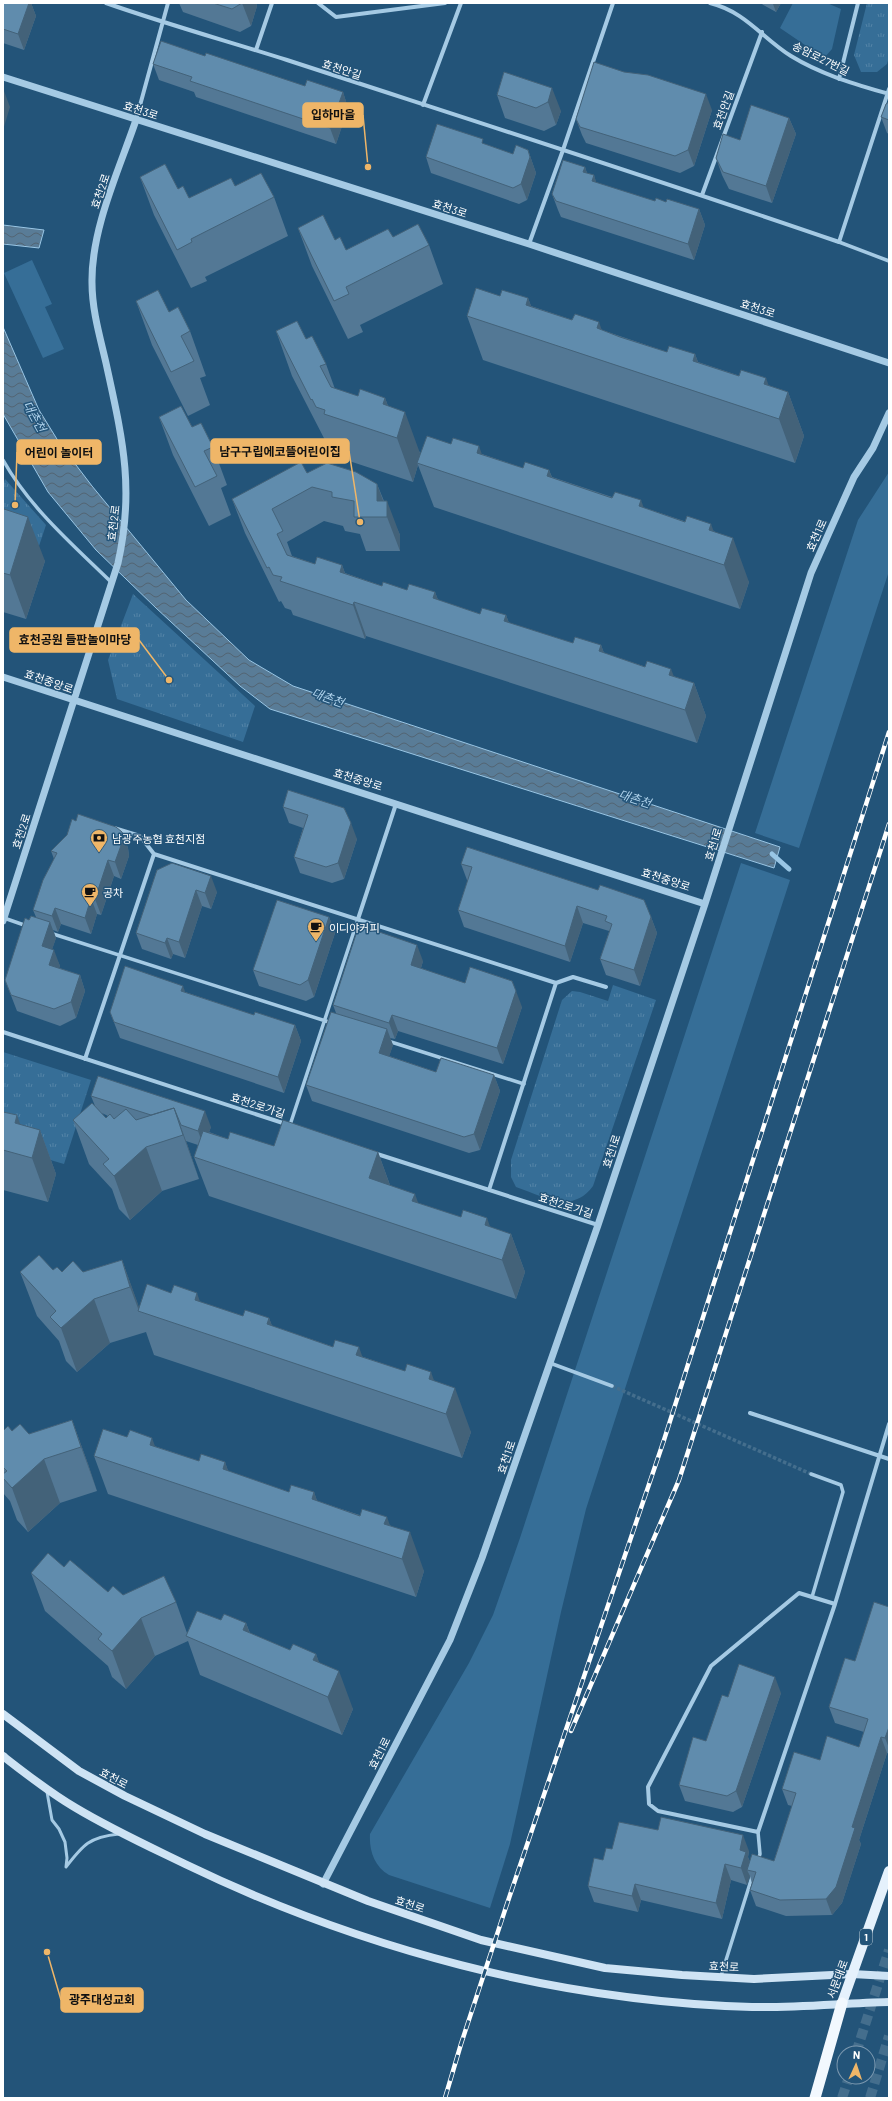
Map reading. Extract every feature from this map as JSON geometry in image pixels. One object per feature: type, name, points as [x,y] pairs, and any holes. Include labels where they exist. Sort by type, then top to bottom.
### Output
[{"type":"highway","name":"서문대로","points":[[815,2098],[842,2003]]},
{"type":"main road","name":"효천로","points":[[3,1714],[79,1771],[125,1796],[205,1834],[368,1902],[482,1940],[537,1954],[605,1968],[720,1978],[788,1978],[852,1974],[889,1976]]},
{"type":"main road","points":[[3,1756],[74,1806],[123,1834],[243,1891],[305,1916],[431,1958],[538,1984],[657,2000],[752,2007],[889,2002]]},
{"type":"main road","name":"서문대로","points":[[842,2003],[889,1870]]},
{"type":"street","name":"효천안길","points":[[106,3],[164,23],[256,50],[702,195],[889,260]]},
{"type":"street","points":[[136,120],[164,23],[168,3]]},
{"type":"street","points":[[256,50],[272,3]]},
{"type":"street","points":[[318,3],[336,17],[418,5],[444,3]]},
{"type":"street","points":[[423,105],[461,3]]},
{"type":"street","points":[[529,244],[613,3]]},
{"type":"street","name":"송암로27번길","points":[[710,3],[735,12],[762,32],[790,56],[839,79],[888,93]]},
{"type":"street","points":[[839,79],[858,3]]},
{"type":"street","name":"효천안길","points":[[702,195],[762,32]]},
{"type":"street","name":"효천3로","points":[[3,77],[529,244],[889,363]]},
{"type":"street","points":[[840,242],[888,93]]},
{"type":"street","name":"효천2로","points":[[3,920],[74,702],[123,540],[127,486],[122,435],[95,314],[92,284],[93,260],[102,220],[136,120]]},
{"type":"street","name":"효천1로","points":[[323,1884],[450,1640],[482,1558],[598,1225],[717,868],[811,573],[854,477],[873,448],[889,413]]},
{"type":"street","points":[[3,460],[14,479],[52,525],[111,582]]},
{"type":"street","name":"효천중앙로","points":[[3,677],[74,702],[396,803],[705,904]]},
{"type":"street","points":[[290,1125],[323,1020],[396,803]]},
{"type":"street","points":[[105,825],[140,836],[154,854],[556,983],[573,977],[606,987]]},
{"type":"street","points":[[85,1059],[154,854]]},
{"type":"street","points":[[3,920],[33,927]]},
{"type":"street","points":[[47,932],[338,1025]]},
{"type":"street","points":[[489,1190],[556,983]]},
{"type":"street","name":"효천2로가길","points":[[3,1032],[297,1128]]},
{"type":"street","points":[[383,1039],[524,1084]]},
{"type":"street","name":"효천2로가길","points":[[371,1151],[598,1225]]},
{"type":"street","points":[[550,1363],[612,1386]]},
{"type":"street","points":[[750,1413],[889,1459]]},
{"type":"street","points":[[720,1978],[760,1854],[758,1832],[835,1604],[889,1424]]},
{"type":"street","points":[[811,1474],[841,1485],[844,1492],[812,1597]]},
{"type":"street","points":[[758,1832],[658,1811],[649,1804],[648,1787],[711,1666],[799,1593],[835,1604]]},
{"type":"lane","points":[[47,1788],[50,1814],[66,1842],[66,1867],[88,1842],[105,1835],[123,1834]]},
{"type":"green space","points":[[793,3],[827,3],[841,9],[832,49],[824,58],[780,28]]},
{"type":"green space","points":[[867,3],[889,3],[889,57],[887,64],[877,72],[861,72],[854,55]]},
{"type":"green space","points":[[32,260],[52,304],[45,307],[64,349],[43,358],[4,273]]},
{"type":"green space","points":[[889,472],[889,571],[799,848],[755,833],[858,520]]},
{"type":"green space","points":[[5,479],[46,525],[38,549],[3,539],[3,485]]},
{"type":"green space","points":[[133,594],[255,706],[243,742],[117,699],[108,660]]},
{"type":"green space","points":[[741,863],[790,880],[586,1509],[561,1612],[510,1844],[490,1908],[389,1875],[376,1862],[370,1846],[370,1834],[469,1663],[493,1615],[520,1538]]},
{"type":"green space","points":[[613,985],[656,1000],[593,1186],[585,1195],[576,1200],[567,1201],[557,1201],[516,1187],[511,1177],[511,1160],[562,1000],[572,991],[608,1001]]},
{"type":"green space","points":[[3,1052],[91,1080],[64,1164],[3,1146]]},
{"type":"water","points":[[3,225],[44,230],[39,248],[3,244]]},
{"type":"water","name":"대촌천","points":[[3,327],[39,410],[60,444],[92,486],[186,600],[249,660],[293,686],[780,847],[774,868],[270,709],[240,686],[96,550],[48,492],[3,414]]},
{"type":"building","points":[[3,3],[29,3],[18,34],[3,29]]},
{"type":"building","points":[[213,3],[242,3],[232,9]]},
{"type":"building","points":[[161,41],[205,56],[206,53],[305,86],[307,80],[343,92],[330,128],[190,81],[192,77],[153,64]]},
{"type":"building","points":[[594,62],[624,72],[648,75],[706,94],[688,150],[675,156],[580,127],[576,119]]},
{"type":"building","points":[[504,72],[552,88],[548,102],[536,108],[497,95]]},
{"type":"building","points":[[889,102],[889,120],[881,117],[886,104]]},
{"type":"building","points":[[751,105],[789,118],[766,186],[723,172],[716,158],[723,134],[740,140]]},
{"type":"building","points":[[437,124],[483,139],[482,143],[513,154],[516,145],[528,150],[530,157],[521,184],[513,188],[426,157]]},
{"type":"building","points":[[563,160],[585,167],[583,172],[594,175],[592,181],[655,201],[656,198],[666,202],[667,199],[699,209],[688,244],[556,201],[552,194]]},
{"type":"building","points":[[165,164],[178,189],[183,186],[189,198],[231,178],[235,186],[261,173],[274,197],[191,239],[192,242],[177,250],[140,177]]},
{"type":"building","points":[[323,215],[335,240],[340,237],[346,250],[388,229],[393,237],[418,224],[429,245],[346,287],[349,294],[334,301],[298,228]]},
{"type":"building","points":[[476,288],[500,296],[502,290],[528,298],[526,305],[572,320],[575,314],[599,322],[597,328],[667,352],[669,346],[695,354],[693,361],[739,376],[741,370],[766,378],[764,384],[788,392],[779,419],[467,316]]},
{"type":"building","points":[[158,290],[169,312],[178,307],[190,331],[181,336],[194,361],[171,372],[136,301]]},
{"type":"building","points":[[297,321],[306,339],[312,336],[326,364],[320,366],[331,387],[358,396],[360,389],[385,398],[383,404],[405,412],[397,438],[324,414],[325,410],[316,407],[276,331]]},
{"type":"building","points":[[181,406],[192,427],[201,423],[213,447],[204,451],[217,476],[195,487],[159,417]]},
{"type":"building","points":[[427,436],[451,444],[453,438],[479,446],[477,453],[523,468],[525,462],[549,470],[547,476],[612,498],[615,492],[641,500],[639,506],[685,522],[687,516],[711,524],[709,530],[733,538],[724,565],[417,463]]},
{"type":"building","points":[[301,462],[307,473],[327,463],[356,472],[377,484],[377,501],[387,501],[387,517],[354,517],[354,501],[332,497],[332,492],[312,487],[272,509],[283,531],[277,534],[287,555],[315,564],[317,557],[342,565],[340,572],[382,586],[383,582],[407,590],[409,584],[435,592],[433,598],[480,614],[482,608],[506,615],[504,621],[573,643],[575,637],[601,645],[599,651],[645,667],[647,661],[671,669],[669,675],[694,683],[685,710],[354,602],[353,605],[280,581],[282,577],[273,575],[269,567],[267,568],[232,499]]},
{"type":"building","points":[[4,509],[28,517],[10,575],[3,573]]},
{"type":"building","points":[[288,790],[344,808],[351,823],[338,863],[326,867],[294,857],[308,815],[283,807]]},
{"type":"building","points":[[78,814],[116,827],[122,832],[123,840],[115,862],[108,860],[95,899],[91,898],[85,918],[55,908],[52,916],[33,910],[43,880],[57,853],[51,851],[67,835],[72,819],[76,821]]},
{"type":"building","points":[[467,847],[598,890],[600,885],[644,900],[651,917],[634,970],[600,959],[612,924],[605,921],[607,916],[577,906],[565,946],[458,910],[472,867],[461,864]]},
{"type":"building","points":[[172,863],[211,876],[205,893],[196,890],[179,942],[167,938],[165,943],[136,933],[157,870]]},
{"type":"building","points":[[277,900],[329,917],[308,980],[300,985],[253,970]]},
{"type":"building","points":[[31,916],[50,922],[42,946],[54,950],[49,965],[80,975],[71,1002],[54,1009],[11,995],[5,980],[25,918],[29,920]]},
{"type":"building","points":[[359,925],[417,945],[411,965],[465,983],[470,967],[512,981],[516,991],[497,1048],[392,1015],[389,1023],[333,1005]]},
{"type":"building","points":[[125,966],[183,986],[181,991],[254,1015],[255,1012],[295,1025],[278,1077],[114,1022],[110,1012]]},
{"type":"building","points":[[331,1012],[387,1029],[379,1053],[436,1072],[441,1058],[494,1075],[474,1134],[464,1137],[306,1085]]},
{"type":"building","points":[[98,1076],[205,1111],[198,1131],[181,1125],[174,1108],[151,1115],[91,1096]]},
{"type":"building","points":[[92,1103],[106,1118],[110,1114],[114,1119],[126,1109],[136,1120],[174,1108],[183,1135],[146,1147],[114,1176],[103,1164],[109,1159],[73,1120]]},
{"type":"building","points":[[3,1112],[17,1115],[15,1123],[40,1130],[32,1158],[3,1150]]},
{"type":"building","points":[[283,1120],[378,1152],[369,1178],[415,1194],[412,1201],[461,1217],[463,1210],[487,1218],[485,1225],[511,1234],[502,1260],[194,1157],[203,1131],[228,1139],[230,1132],[274,1146]]},
{"type":"building","points":[[39,1255],[53,1270],[57,1267],[62,1272],[73,1261],[83,1272],[122,1260],[130,1287],[94,1299],[61,1328],[50,1317],[56,1311],[20,1272]]},
{"type":"building","points":[[147,1284],[171,1293],[174,1285],[197,1293],[195,1300],[243,1316],[245,1310],[269,1318],[267,1324],[333,1347],[335,1340],[359,1347],[356,1355],[405,1371],[407,1364],[431,1372],[429,1379],[455,1388],[446,1414],[138,1311]]},
{"type":"building","points":[[72,1420],[81,1447],[44,1459],[12,1488],[3,1478],[3,1474],[7,1471],[3,1467],[3,1429],[4,1430],[8,1426],[12,1431],[20,1424],[29,1434]]},
{"type":"building","points":[[103,1429],[127,1437],[130,1430],[152,1438],[150,1445],[199,1461],[201,1454],[225,1462],[223,1469],[289,1492],[291,1485],[314,1492],[312,1499],[360,1516],[362,1509],[387,1517],[384,1524],[410,1532],[402,1559],[94,1456]]},
{"type":"building","points":[[48,1553],[64,1567],[70,1560],[108,1592],[113,1586],[123,1595],[164,1576],[176,1602],[141,1618],[112,1651],[98,1639],[102,1634],[31,1573]]},
{"type":"building","points":[[874,1602],[889,1607],[889,1727],[885,1738],[881,1737],[852,1827],[855,1828],[836,1887],[826,1899],[780,1900],[750,1890],[756,1872],[747,1870],[752,1854],[774,1861],[796,1793],[782,1789],[794,1752],[820,1760],[827,1736],[859,1747],[868,1719],[829,1707],[845,1658],[855,1661]]},
{"type":"building","points":[[197,1611],[221,1620],[224,1614],[246,1623],[243,1630],[290,1650],[293,1644],[316,1654],[313,1660],[339,1671],[328,1697],[186,1636]]},
{"type":"building","points":[[739,1664],[775,1677],[736,1791],[727,1796],[679,1785],[693,1737],[706,1741],[722,1695],[728,1697]]},
{"type":"building","points":[[661,1817],[743,1835],[740,1850],[746,1852],[741,1868],[725,1864],[716,1903],[635,1884],[632,1896],[588,1886],[594,1858],[603,1860],[606,1848],[612,1849],[619,1822],[658,1830]]},
{"type":"waterway","points":[[772,854],[789,869]]},
{"type":"tunnel","points":[[612,1386],[811,1474]]},
{"type":"tunnel","points":[[859,2045],[889,1950]]},
{"type":"tunnel","points":[[870,2098],[889,2036]]},
{"type":"tunnel","points":[[842,2098],[846,2085]]},
{"type":"railway","points":[[445,2098],[461,2044],[508,1901],[664,1440],[889,732]]},
{"type":"railway","points":[[571,1731],[679,1480],[889,824]]},
{"type":"place","name":"입하마을","points":[[368,167]]},
{"type":"place","name":"어린이 놀이터","points":[[15,505]]},
{"type":"place","name":"남구구립에코뜰어린이집","points":[[360,522]]},
{"type":"place","name":"효천공원 들판놀이마당","points":[[169,680]]},
{"type":"place","name":"남광주농협 효천지점","points":[[99,853]]},
{"type":"place","name":"공차","points":[[90,907]]},
{"type":"place","name":"이디야커피","points":[[316,942]]},
{"type":"place","name":"광주대성교회","points":[[47,1952]]}]
